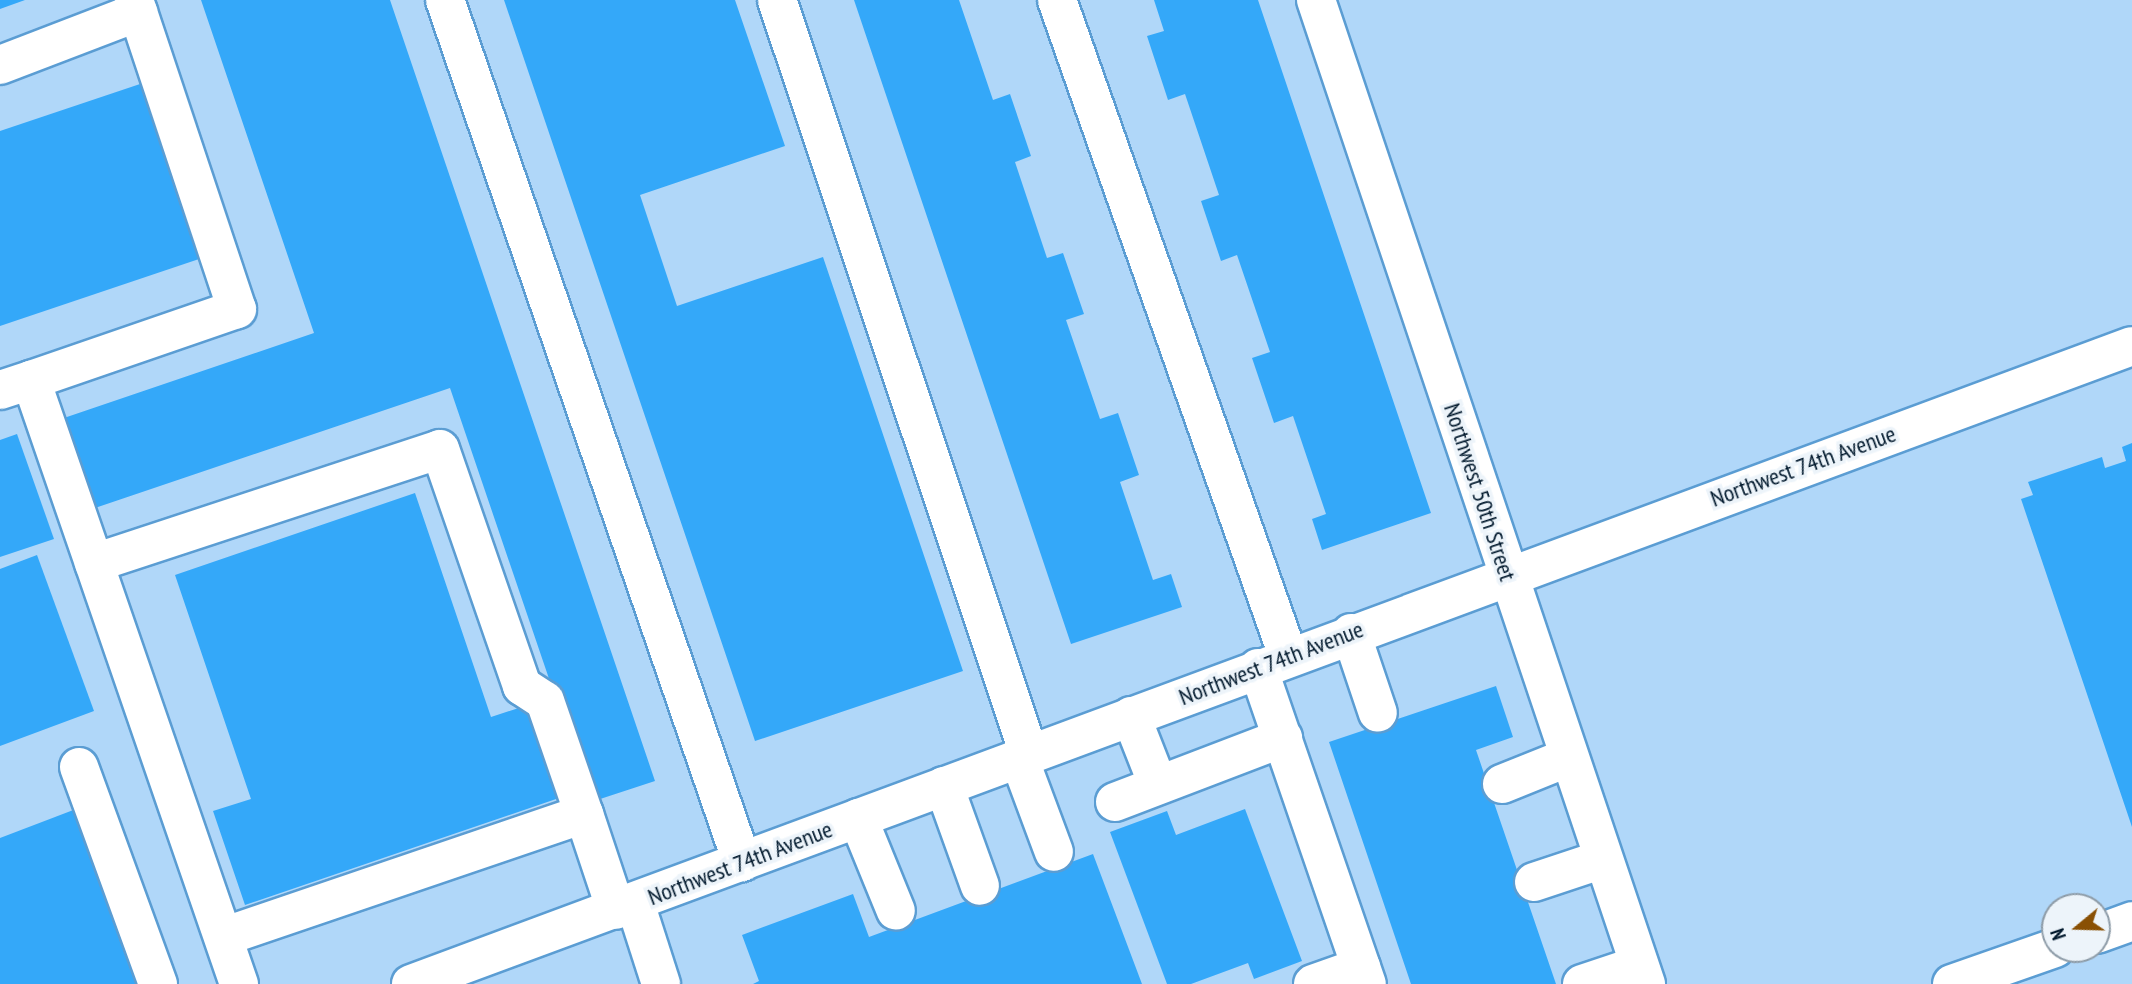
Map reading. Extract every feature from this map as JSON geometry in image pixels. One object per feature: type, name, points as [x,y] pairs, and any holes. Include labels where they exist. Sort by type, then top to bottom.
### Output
[{"type":"street","points":[[445,0],[741,862]]},
{"type":"street","points":[[777,0],[1054,852]]},
{"type":"street","points":[[1057,0],[1273,662],[1283,738],[1364,975],[1313,984]]},
{"type":"street","name":"Northwest 50th Street","points":[[1316,0],[1642,974]]},
{"type":"street","points":[[0,65],[136,6],[237,309],[16,385],[94,563],[239,984]]},
{"type":"street","name":"Northwest 74th Avenue","points":[[411,984],[626,906],[1507,574],[2132,346]]},
{"type":"street","points":[[94,563],[440,449],[522,686],[545,701],[584,814],[661,984]]},
{"type":"street","points":[[1351,633],[1378,713]]},
{"type":"street","points":[[1131,716],[1158,785]]},
{"type":"street","points":[[1115,802],[1283,738]]},
{"type":"street","points":[[1502,784],[1569,757]]},
{"type":"street","points":[[79,767],[158,984]]},
{"type":"street","points":[[944,786],[980,886]]},
{"type":"street","points":[[223,937],[584,814]]},
{"type":"street","points":[[858,818],[896,911]]},
{"type":"street","points":[[1534,882],[1604,859]]},
{"type":"street","points":[[2111,928],[2132,921]]},
{"type":"street","points":[[1952,984],[2041,953]]},
{"type":"street","points":[[1582,984],[1642,974]]},
{"type":"building","points":[[0,0],[25,0],[0,9]]},
{"type":"building","points":[[201,0],[390,0],[655,781],[591,802],[450,388],[92,509],[61,419],[314,333]]},
{"type":"building","points":[[504,0],[735,0],[785,146],[640,195],[677,306],[823,257],[963,671],[755,741]]},
{"type":"building","points":[[854,0],[959,0],[993,100],[1010,94],[1031,156],[1015,162],[1047,258],[1063,253],[1084,314],[1066,320],[1100,419],[1118,413],[1139,475],[1120,482],[1153,580],[1171,574],[1182,607],[1071,644]]},
{"type":"building","points":[[1154,0],[1258,0],[1431,513],[1322,550],[1312,519],[1326,514],[1293,416],[1274,423],[1252,358],[1270,352],[1237,255],[1221,261],[1201,201],[1219,195],[1185,94],[1168,100],[1147,36],[1164,31]]},
{"type":"building","points":[[146,82],[205,257],[0,326],[0,131]]},
{"type":"building","points":[[17,434],[54,539],[0,557],[0,440]]},
{"type":"building","points":[[2132,443],[2132,827],[2021,499],[2033,495],[2028,482],[2102,457],[2105,468],[2126,461],[2122,447]]},
{"type":"building","points":[[415,493],[491,717],[528,705],[559,798],[245,905],[213,811],[251,799],[175,575]]},
{"type":"building","points":[[37,555],[94,711],[0,746],[0,569]]},
{"type":"building","points":[[1496,686],[1513,737],[1476,750],[1556,984],[1411,984],[1329,742]]},
{"type":"building","points":[[76,809],[141,984],[0,984],[0,838]]},
{"type":"building","points":[[1245,809],[1302,961],[1254,979],[1248,963],[1191,984],[1167,984],[1110,832],[1167,811],[1176,835]]},
{"type":"building","points":[[1093,854],[1142,984],[753,984],[759,981],[742,935],[853,894],[869,937]]}]
